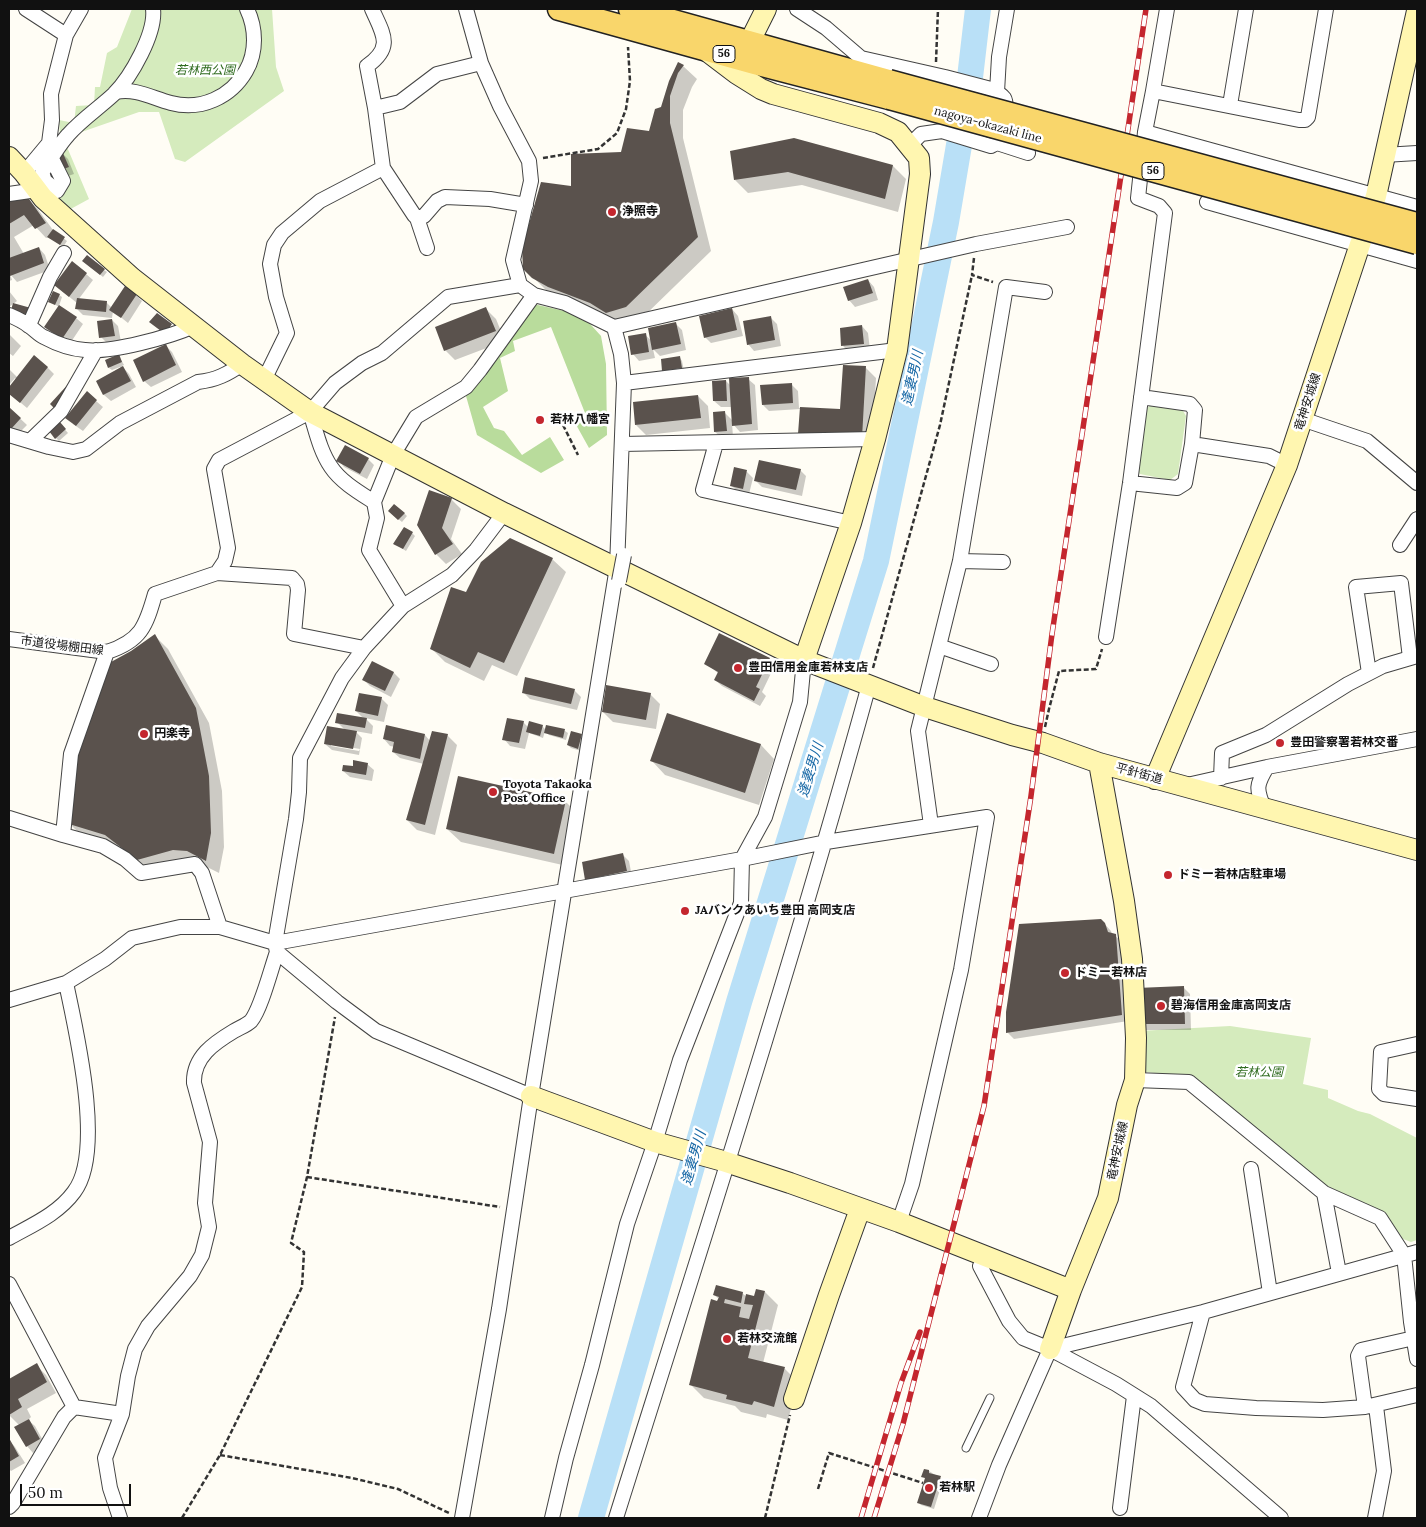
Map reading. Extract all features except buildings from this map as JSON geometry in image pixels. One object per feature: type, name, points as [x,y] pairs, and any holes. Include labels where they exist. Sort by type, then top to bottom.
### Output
[{"type":"main road","name":"nagoya-okazaki line","points":[[559,9],[627,18],[749,43],[889,90],[1417,243]]},
{"type":"main road","name":"nagoya-okazaki line","points":[[627,18],[702,48],[889,90],[1417,224]]},
{"type":"street","points":[[26,9],[66,35]]},
{"type":"street","points":[[34,180],[49,143],[52,120],[51,94],[66,35],[81,9]]},
{"type":"street","points":[[9,194],[34,180],[52,159],[68,135],[116,92],[135,65],[147,43],[154,14],[153,9]]},
{"type":"street","points":[[116,92],[125,90],[137,92],[172,104],[203,105],[217,99],[241,79],[249,67],[253,53],[254,38],[247,9]]},
{"type":"street","points":[[372,9],[384,37],[381,55],[367,66],[383,168],[418,218],[427,248]]},
{"type":"street","points":[[466,9],[481,63],[500,106],[529,161],[531,181],[513,260],[520,285],[534,296],[565,303],[614,326],[976,244],[1067,227]]},
{"type":"street","points":[[749,43],[766,9]]},
{"type":"street","points":[[797,9],[826,28],[861,58],[994,90],[1004,98],[1007,107],[1002,139],[994,144]]},
{"type":"street","points":[[994,90],[1007,9]]},
{"type":"street","points":[[1106,637],[1130,483],[1165,212],[1159,206],[1138,198],[1144,132],[1167,9]]},
{"type":"street","points":[[1230,105],[1246,9]]},
{"type":"street","points":[[1153,91],[1305,120],[1308,116],[1326,9]]},
{"type":"street","name":"竜神安城線","points":[[1155,779],[1287,465],[1376,196],[1417,11]]},
{"type":"street","points":[[552,1518],[627,1224],[658,1143],[680,1060],[741,903],[746,858],[765,817],[800,702],[808,662],[875,440],[897,350],[920,174],[919,158],[898,132],[879,123],[761,89],[702,48]]},
{"type":"street","points":[[375,108],[400,102],[437,74],[481,63]]},
{"type":"street","points":[[910,145],[921,134],[942,131],[1028,153]]},
{"type":"street","points":[[1144,132],[1417,207]]},
{"type":"street","points":[[1384,155],[1417,153]]},
{"type":"street","name":"平針街道","points":[[9,157],[34,180],[43,198],[132,278],[264,380],[310,412],[504,513],[620,568],[808,662],[925,707],[1042,743],[1098,763],[1417,850]]},
{"type":"street","points":[[34,180],[45,181],[57,191],[63,181],[52,159]]},
{"type":"street","points":[[264,380],[287,334],[276,297],[270,264],[274,245],[282,233],[320,201],[383,168]]},
{"type":"street","points":[[418,218],[424,216],[437,201],[445,197],[490,199],[526,206]]},
{"type":"street","points":[[1207,202],[1417,260]]},
{"type":"street","points":[[29,325],[50,277],[64,252]]},
{"type":"street","points":[[364,648],[294,634],[298,590],[297,584],[292,578],[217,574],[228,548],[214,469],[219,460],[310,412],[335,383],[362,363],[382,353],[448,296],[520,285]]},
{"type":"street","points":[[931,825],[918,731],[960,561],[1006,287],[1045,292]]},
{"type":"street","points":[[403,606],[369,550],[377,518],[374,502],[393,455],[416,417],[466,386],[480,370],[534,296]]},
{"type":"street","points":[[9,315],[29,325],[43,337],[66,346],[86,350],[140,344],[181,332],[194,326]]},
{"type":"street","points":[[457,1516],[514,1209],[531,1096],[620,568],[624,384],[621,354],[614,326]]},
{"type":"street","points":[[30,441],[61,411],[96,350]]},
{"type":"street","points":[[624,384],[897,350]]},
{"type":"street","points":[[9,435],[73,452],[86,449],[120,423],[198,382],[213,380],[230,373],[242,364]]},
{"type":"street","points":[[1130,483],[1177,488],[1185,483],[1192,444],[1194,410],[1190,404],[1141,397]]},
{"type":"street","points":[[310,412],[321,448],[332,468],[353,488],[374,502]]},
{"type":"street","points":[[1302,419],[1367,440],[1417,483]]},
{"type":"street","points":[[622,444],[875,440]]},
{"type":"street","points":[[716,443],[704,490],[851,523]]},
{"type":"street","points":[[1192,444],[1269,456],[1287,465]]},
{"type":"street","points":[[120,1518],[110,1488],[105,1458],[122,1414],[128,1376],[135,1349],[148,1326],[190,1276],[202,1255],[209,1226],[205,1203],[210,1142],[194,1083],[194,1074],[202,1056],[216,1042],[250,1022],[258,1009],[276,948],[296,820],[300,758],[342,678],[364,648],[403,606],[452,575],[476,550],[504,513]]},
{"type":"street","points":[[1400,545],[1417,519]]},
{"type":"street","points":[[960,561],[1003,562]]},
{"type":"street","name":"市道役場棚田線","points":[[9,639],[107,652],[122,647],[138,636],[146,621],[155,594],[217,574]]},
{"type":"street","points":[[1220,778],[1222,753],[1266,735],[1383,666],[1414,657],[1401,583],[1356,587],[1369,673]]},
{"type":"street","points":[[939,646],[991,664]]},
{"type":"street","points":[[63,835],[72,754],[107,652]]},
{"type":"street","points":[[616,1518],[726,1162],[822,843],[867,685]]},
{"type":"street","points":[[1182,786],[1267,767],[1417,739]]},
{"type":"street","name":"竜神安城線","points":[[979,1518],[999,1465],[1050,1348],[1108,1198],[1127,1105],[1135,1080],[1136,1038],[1132,959],[1124,901],[1098,763]]},
{"type":"street","points":[[1264,808],[1257,793],[1258,784],[1267,767]]},
{"type":"street","points":[[276,948],[822,843],[987,817],[961,970],[912,1184],[899,1222]]},
{"type":"street","points":[[9,818],[103,846],[125,859],[141,873],[195,864],[202,873],[220,927]]},
{"type":"street","points":[[9,1000],[66,982],[105,959],[132,938],[180,927],[220,927],[276,948],[337,1002],[376,1031],[531,1096],[658,1143],[726,1162],[899,1222],[1071,1290]]},
{"type":"street","points":[[9,1238],[53,1214],[75,1192],[86,1166],[87,1124],[84,1073],[66,982]]},
{"type":"street","points":[[1417,1044],[1382,1052],[1379,1089],[1384,1094],[1417,1100]]},
{"type":"street","points":[[1135,1080],[1189,1082],[1324,1193],[1380,1218],[1411,1254],[1414,1338],[1417,1359]]},
{"type":"street","points":[[1251,1169],[1270,1293]]},
{"type":"street","points":[[1324,1193],[1339,1274]]},
{"type":"street","points":[[794,1400],[828,1295],[860,1209]]},
{"type":"street","points":[[1050,1348],[1203,1312],[1411,1254]]},
{"type":"street","points":[[980,1266],[1009,1321],[1022,1338],[1050,1348],[1150,1406],[1281,1518]]},
{"type":"street","points":[[9,1284],[74,1407]]},
{"type":"street","points":[[1203,1312],[1183,1387],[1195,1400],[1204,1404],[1323,1410],[1370,1406],[1417,1395]]},
{"type":"street","points":[[1375,1518],[1384,1471],[1358,1356],[1361,1350],[1414,1338]]},
{"type":"street","points":[[1120,1508],[1134,1396]]},
{"type":"street","points":[[74,1407],[122,1414]]},
{"type":"street","points":[[9,1507],[13,1504],[64,1417],[74,1407]]},
{"type":"lane","points":[[966,1448],[990,1398]]},
{"type":"path","points":[[938,9],[941,76]]},
{"type":"path","points":[[529,161],[598,149],[617,133],[626,109],[630,81],[627,18]]},
{"type":"path","points":[[867,685],[940,425],[972,275],[976,244]]},
{"type":"path","points":[[972,275],[1006,287]]},
{"type":"path","points":[[563,425],[578,455]]},
{"type":"path","points":[[1042,743],[1048,709],[1059,671],[1096,669],[1106,637]]},
{"type":"path","points":[[182,1518],[220,1455],[302,1287],[304,1252],[291,1242],[307,1177],[337,1002]]},
{"type":"path","points":[[307,1177],[514,1209]]},
{"type":"path","points":[[764,1518],[794,1400]]},
{"type":"path","points":[[818,1489],[829,1453],[923,1483]]},
{"type":"path","points":[[220,1455],[352,1478],[398,1489],[457,1516]]},
{"type":"green space","name":"若林西公園","points":[[132,9],[272,9],[276,67],[284,91],[185,162],[175,159],[159,112],[139,112],[73,135],[67,147],[89,199],[67,211],[32,172],[60,135],[59,120],[74,123],[76,106],[94,105],[95,87],[100,87],[107,53],[117,47]]},
{"type":"green space","points":[[529,303],[582,315],[601,336],[606,364],[607,435],[589,448],[574,421],[585,413],[551,327],[513,341],[515,351],[500,358],[508,391],[483,407],[494,428],[504,431],[522,455],[550,437],[564,460],[541,473],[477,435],[466,396]]},
{"type":"green space","points":[[1152,404],[1182,409],[1186,416],[1178,474],[1170,480],[1140,474],[1137,471],[1147,408]]},
{"type":"green space","name":"若林公園","points":[[1230,1026],[1311,1038],[1303,1084],[1328,1090],[1328,1098],[1370,1114],[1417,1138],[1417,1240],[1411,1242],[1403,1239],[1383,1213],[1317,1181],[1200,1082],[1191,1077],[1146,1072],[1139,1031]]},
{"type":"waterway","name":"逢妻男川","points":[[591,1518],[739,1002],[876,561],[946,222],[969,86],[978,9]]},
{"type":"railway","points":[[874,1518],[903,1424],[984,1106],[1031,796],[1052,634],[1146,9]]},
{"type":"railway","points":[[861,1518],[901,1383],[920,1332]]},
{"type":"place","name":"浄照寺","points":[[612,212]]},
{"type":"place","name":"若林八幡宮","points":[[540,420]]},
{"type":"place","name":"豊田信用金庫若林支店","points":[[738,668]]},
{"type":"place","name":"円楽寺","points":[[144,734]]},
{"type":"place","name":"豊田警察署若林交番","points":[[1280,743]]},
{"type":"place","name":"Toyota Takaoka Post Office","points":[[493,792]]},
{"type":"place","name":"ドミー若林店駐車場","points":[[1168,875]]},
{"type":"place","name":"JAバンクあいち豊田 高岡支店","points":[[685,911]]},
{"type":"place","name":"ドミー若林店","points":[[1065,973]]},
{"type":"place","name":"碧海信用金庫高岡支店","points":[[1161,1006]]},
{"type":"place","name":"若林交流館","points":[[727,1339]]},
{"type":"place","name":"若林駅","points":[[929,1488]]}]
